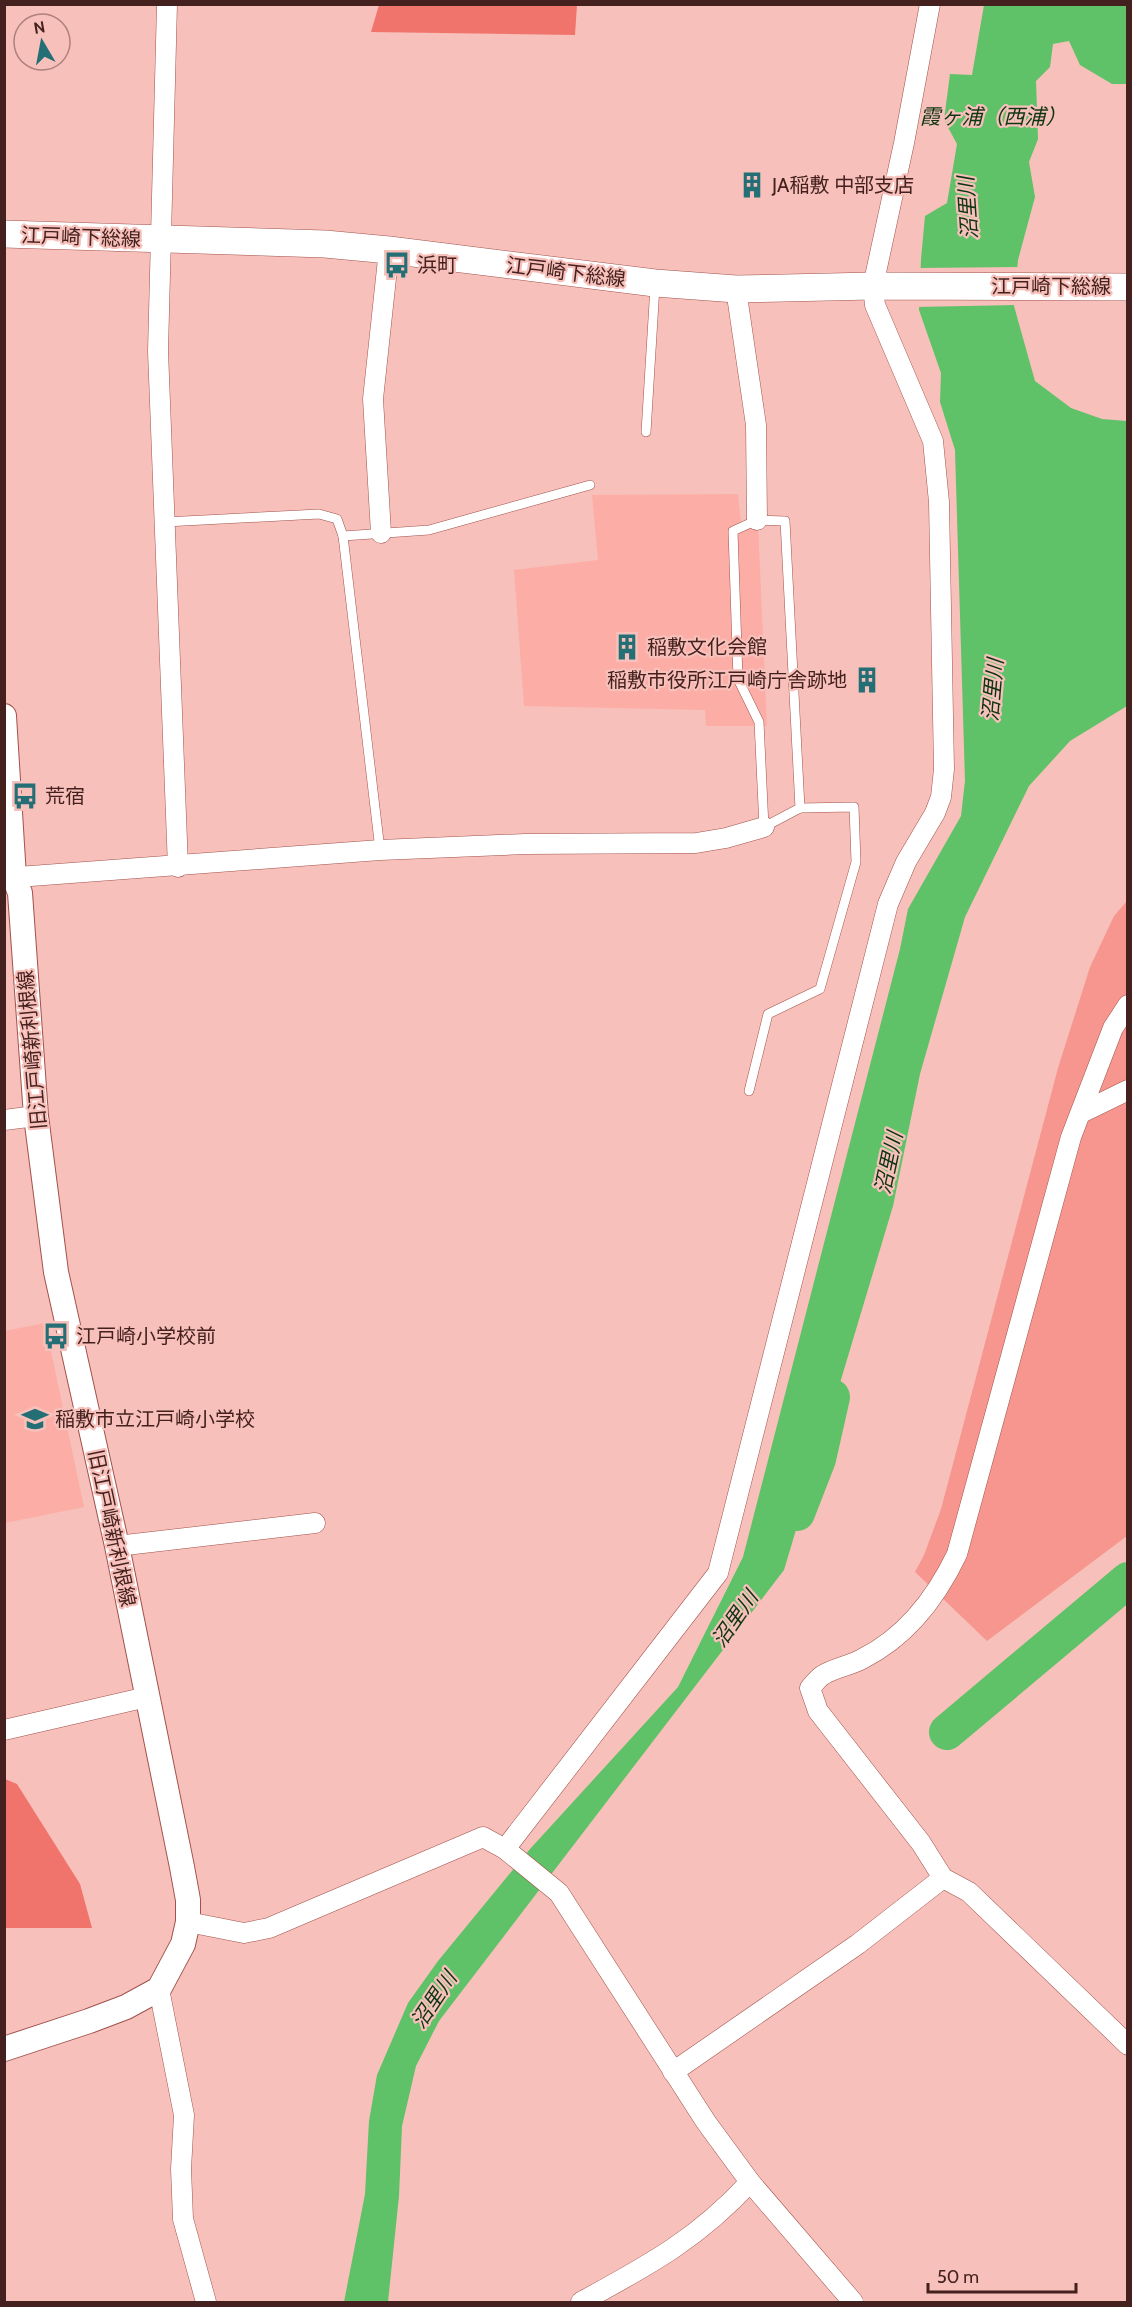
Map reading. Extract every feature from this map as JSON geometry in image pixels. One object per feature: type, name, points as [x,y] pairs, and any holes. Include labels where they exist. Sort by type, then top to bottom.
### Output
[{"type":"main road","name":"江戸崎下総線","points":[[4,234],[325,244],[655,283],[736,289],[881,286],[1128,286]]},
{"type":"street","points":[[167,4],[158,351],[178,867]]},
{"type":"street","points":[[508,1852],[718,1573],[888,904],[906,862],[935,813],[941,797],[944,746],[937,467],[933,441],[875,305],[881,286],[904,142],[930,4]]},
{"type":"street","points":[[381,533],[373,399],[389,250]]},
{"type":"street","points":[[736,289],[756,425],[757,520]]},
{"type":"street","name":"旧江戸崎新利根線","points":[[4,716],[9,877],[20,893],[36,1116],[56,1272],[117,1546],[188,1900],[188,1922],[183,1944],[159,1989]]},
{"type":"street","points":[[9,877],[178,867],[380,850],[525,844],[696,843],[726,838],[764,826]]},
{"type":"street","points":[[1128,1005],[1113,1028],[1071,1137],[957,1554],[944,1582],[911,1623],[887,1644],[861,1660],[822,1675],[810,1688],[818,1711],[921,1843],[943,1878],[969,1892],[1128,2045]]},
{"type":"street","points":[[1081,1113],[1128,1090]]},
{"type":"street","points":[[4,1120],[36,1116]]},
{"type":"street","points":[[117,1546],[315,1523]]},
{"type":"street","points":[[4,1730],[147,1697]]},
{"type":"street","points":[[188,1922],[244,1933],[268,1928],[483,1837],[508,1852],[559,1893],[673,2072],[750,2182],[853,2302]]},
{"type":"street","points":[[673,2072],[858,1944],[943,1878]]},
{"type":"street","points":[[4,2049],[117,2011],[159,1989],[184,2115],[181,2169],[183,2219],[206,2302]]},
{"type":"street","points":[[581,2302],[661,2258],[694,2235],[729,2206],[750,2182]]},
{"type":"lane","points":[[646,432],[655,283]]},
{"type":"lane","points":[[343,536],[429,530],[590,485]]},
{"type":"lane","points":[[165,522],[319,514],[337,519],[343,536],[380,850]]},
{"type":"lane","points":[[749,1091],[768,1014],[820,989],[856,862],[854,807],[800,808],[764,826],[759,722],[738,679],[733,531],[757,520],[785,521],[800,808]]},
{"type":"shaded area","points":[[379,5],[577,5],[575,35],[371,32]]},
{"type":"shaded area","points":[[738,494],[741,524],[758,524],[767,726],[706,726],[705,710],[524,706],[514,570],[598,560],[592,495]]},
{"type":"shaded area","points":[[1127,901],[1127,1536],[987,1641],[915,1572],[924,1555],[941,1509],[1058,1068],[1090,967],[1114,916]]},
{"type":"shaded area","name":"稲敷市立江戸崎小学校","points":[[45,1323],[84,1507],[5,1523],[5,1331]]},
{"type":"shaded area","points":[[5,1779],[17,1784],[80,1884],[92,1928],[5,1928]]},
{"type":"water","name":"霞ヶ浦（西浦）","points":[[984,5],[1127,5],[1127,84],[1112,84],[1080,65],[1069,41],[1053,44],[1050,67],[1036,81],[1038,139],[1029,162],[1035,197],[1018,260],[1014,306],[1035,381],[1071,408],[1102,419],[1127,421],[1127,706],[1070,741],[1029,786],[965,917],[920,1074],[893,1206],[784,1570],[439,2021],[416,2066],[402,2126],[399,2196],[388,2302],[344,2302],[365,2194],[369,2121],[377,2075],[408,2003],[438,1961],[530,1849],[678,1687],[743,1557],[900,949],[908,909],[961,816],[965,781],[955,450],[940,402],[941,373],[919,310],[925,216],[947,203],[957,144],[944,120],[950,74],[972,75]]},
{"type":"pier","points":[[1021,267],[1017,305],[916,307],[917,268]]},
{"type":"waterway","name":"沼里川","points":[[797,1513],[818,1459],[832,1397]]},
{"type":"waterway","points":[[947,1732],[1128,1580]]},
{"type":"place","name":"JA稲敷 中部支店","points":[[752,185]]},
{"type":"place","name":"浜町","points":[[397,265]]},
{"type":"place","name":"稲敷文化会館","points":[[627,647]]},
{"type":"place","name":"稲敷市役所江戸崎庁舎跡地","points":[[867,680]]},
{"type":"place","name":"荒宿","points":[[25,796]]},
{"type":"place","name":"江戸崎小学校前","points":[[56,1336]]},
{"type":"place","name":"稲敷市立江戸崎小学校","points":[[35,1419]]}]
